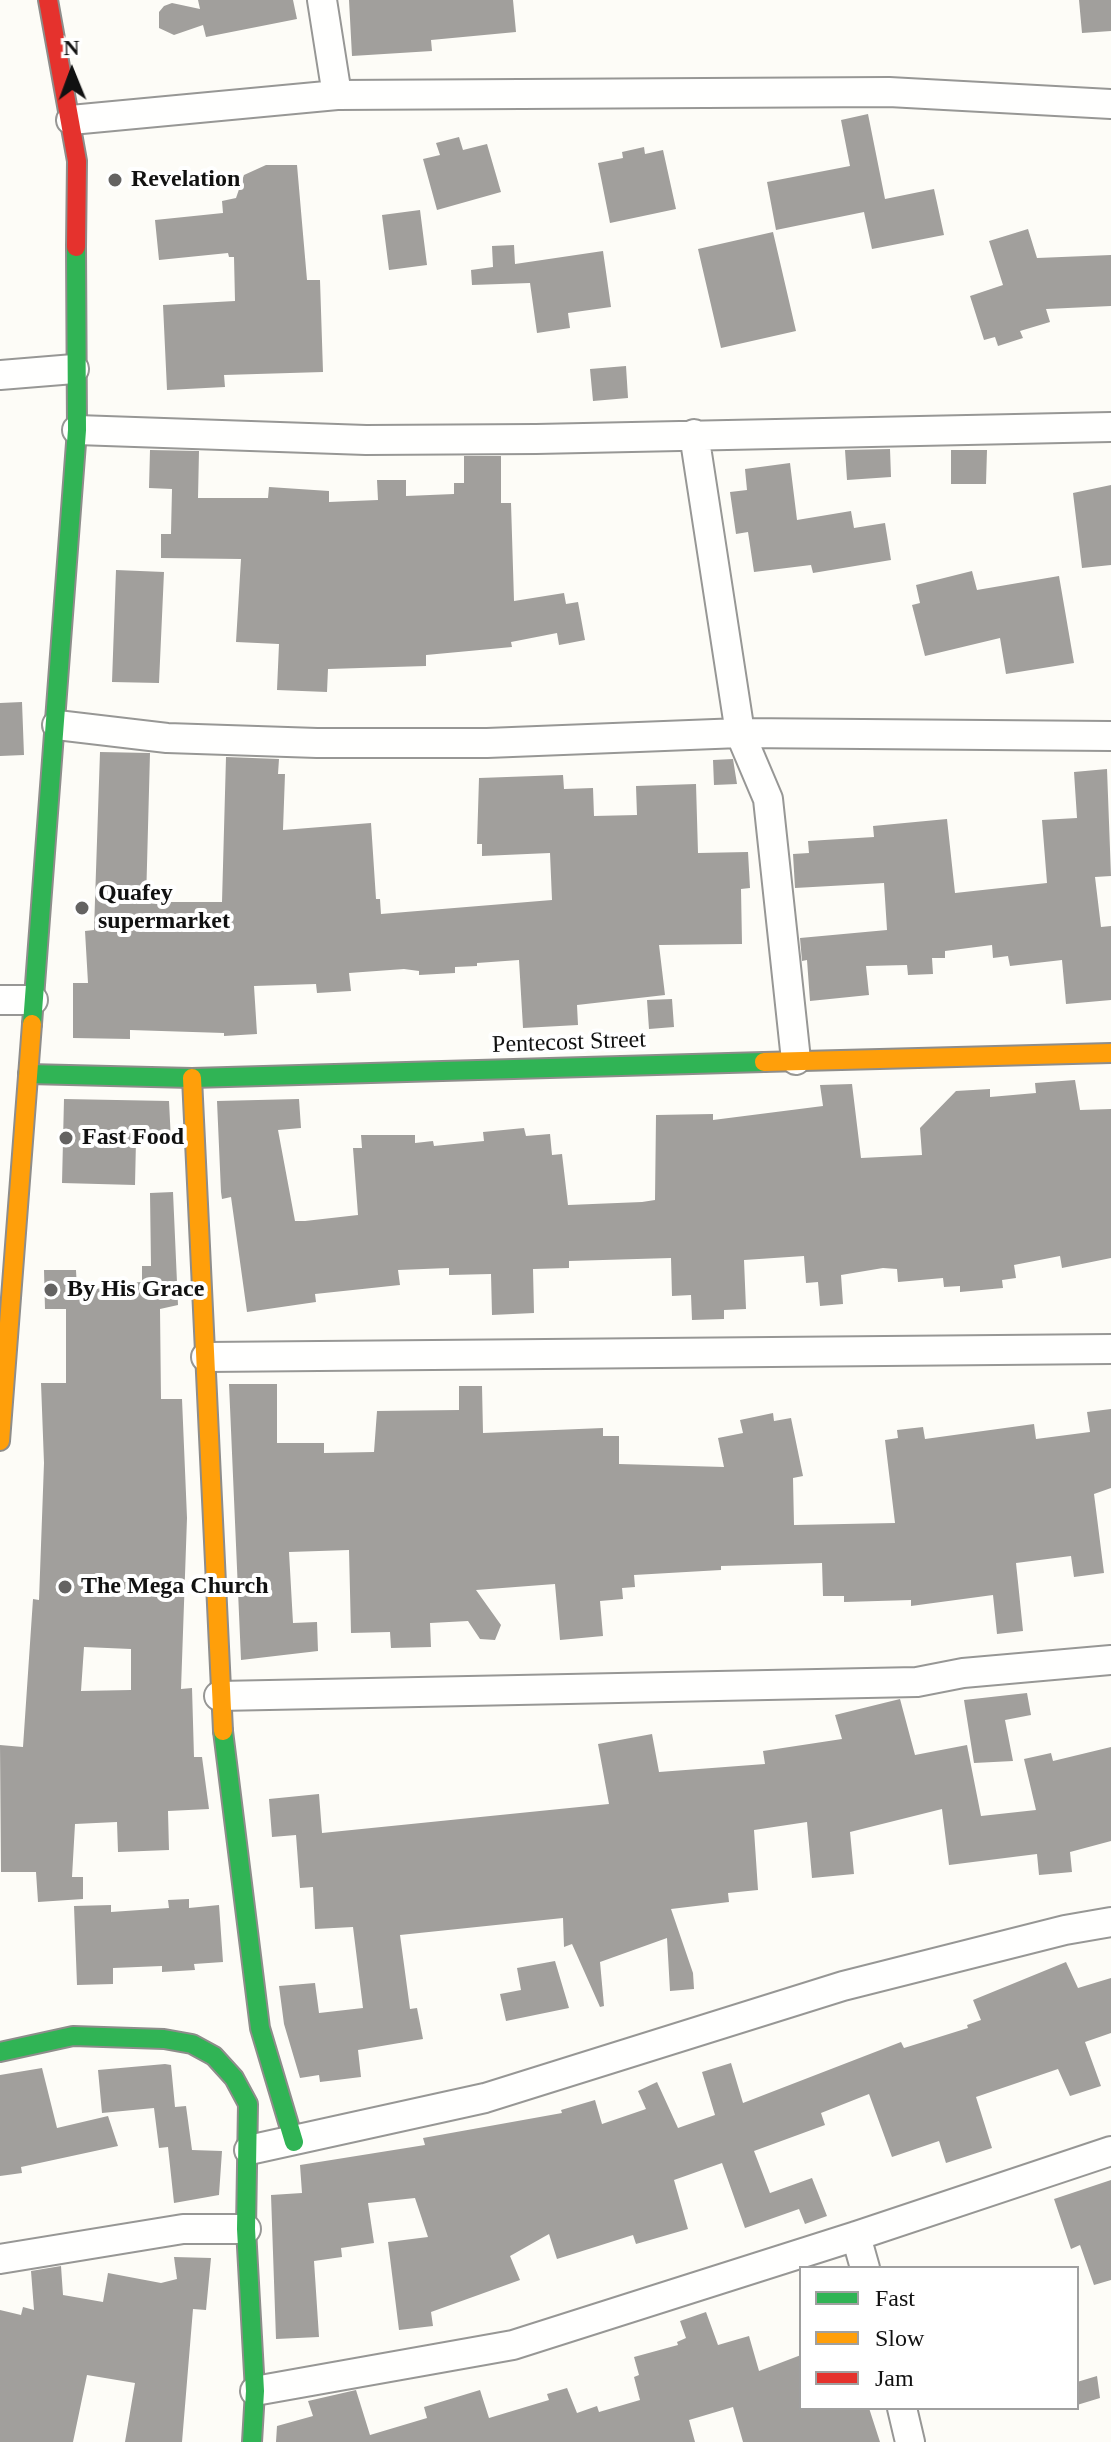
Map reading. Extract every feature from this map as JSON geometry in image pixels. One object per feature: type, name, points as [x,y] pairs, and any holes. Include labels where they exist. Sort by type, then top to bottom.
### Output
[{"type":"street","points":[[0,1441],[57,725],[77,430],[74,369],[77,161],[48,0]]},
{"type":"street","points":[[322,0],[337,95]]},
{"type":"street","points":[[71,120],[337,95],[889,92],[1111,104]]},
{"type":"street","points":[[0,375],[74,369]]},
{"type":"street","points":[[77,430],[366,440],[1111,427]]},
{"type":"street","points":[[694,434],[740,733],[768,799],[796,1060]]},
{"type":"street","points":[[57,725],[167,738],[317,743],[487,743],[740,733],[1111,736]]},
{"type":"street","points":[[0,1000],[33,1000]]},
{"type":"street","name":"Pentecost Street","points":[[28,1074],[192,1078],[1111,1053]]},
{"type":"street","points":[[192,1078],[219,1696],[260,2028],[271,2074],[294,2142]]},
{"type":"street","points":[[206,1357],[1111,1349]]},
{"type":"street","points":[[219,1696],[917,1682],[963,1673],[1111,1660]]},
{"type":"street","points":[[249,2150],[485,2098],[843,1986],[1065,1930],[1111,1922]]},
{"type":"street","points":[[0,2052],[73,2036],[164,2039],[192,2044],[214,2056],[234,2078],[248,2104],[246,2229],[255,2391],[252,2442]]},
{"type":"street","points":[[255,2391],[513,2345],[1111,2151]]},
{"type":"street","points":[[0,2259],[183,2229],[246,2229]]},
{"type":"street","points":[[856,2236],[864,2266]]},
{"type":"street","points":[[902,2410],[910,2442]]},
{"type":"building","points":[[198,0],[293,0],[297,19],[206,37],[203,25],[174,35],[159,28],[159,12],[164,6],[172,3],[200,9]]},
{"type":"building","points":[[349,0],[513,0],[516,32],[431,40],[432,51],[352,56]]},
{"type":"building","points":[[1079,0],[1111,0],[1111,31],[1082,33]]},
{"type":"building","points":[[868,114],[885,199],[934,189],[944,235],[872,249],[864,212],[776,230],[767,182],[850,166],[841,120]]},
{"type":"building","points":[[459,137],[463,150],[487,144],[501,192],[437,210],[423,159],[440,155],[436,143]]},
{"type":"building","points":[[644,147],[645,154],[663,150],[676,209],[610,223],[598,163],[623,158],[622,152]]},
{"type":"building","points":[[266,165],[297,165],[307,280],[320,280],[323,372],[224,375],[225,387],[167,390],[163,305],[235,301],[234,257],[229,257],[228,253],[159,260],[155,220],[223,213],[222,201],[236,198],[244,175]]},
{"type":"building","points":[[420,210],[427,265],[389,270],[382,215]]},
{"type":"building","points":[[1028,229],[1037,258],[1111,255],[1111,306],[1046,309],[1050,322],[1020,331],[1023,338],[998,346],[995,337],[984,340],[970,296],[1003,285],[989,241]]},
{"type":"building","points":[[773,232],[796,331],[721,348],[698,249]]},
{"type":"building","points":[[514,245],[515,264],[603,251],[611,307],[568,313],[570,328],[537,333],[530,283],[472,285],[471,270],[493,267],[492,246]]},
{"type":"building","points":[[626,366],[628,398],[593,401],[590,369]]},
{"type":"building","points":[[890,449],[891,477],[847,480],[845,450]]},
{"type":"building","points":[[150,450],[199,451],[198,498],[268,498],[269,487],[329,491],[329,502],[378,500],[377,480],[406,480],[406,496],[454,494],[454,483],[464,483],[464,456],[501,456],[501,503],[511,503],[514,601],[564,593],[566,604],[578,602],[585,640],[559,645],[557,633],[511,642],[512,647],[426,655],[426,666],[328,669],[327,692],[277,690],[279,644],[236,642],[241,559],[161,558],[161,534],[171,534],[172,489],[149,488]]},
{"type":"building","points":[[951,450],[987,450],[986,484],[951,484]]},
{"type":"building","points":[[790,463],[797,520],[851,511],[854,528],[885,523],[891,560],[813,573],[811,565],[754,572],[748,532],[736,534],[730,492],[747,490],[745,469]]},
{"type":"building","points":[[1111,485],[1111,565],[1082,568],[1073,493]]},
{"type":"building","points":[[116,570],[164,572],[159,683],[112,682]]},
{"type":"building","points":[[972,571],[977,590],[1059,576],[1074,663],[1006,674],[1000,638],[925,656],[912,605],[920,603],[916,585]]},
{"type":"building","points":[[22,702],[24,755],[0,756],[0,703]]},
{"type":"building","points":[[100,752],[150,753],[146,902],[222,902],[226,757],[279,759],[278,774],[285,774],[283,830],[371,823],[376,899],[380,899],[381,914],[552,900],[550,853],[482,856],[482,844],[477,844],[479,778],[563,775],[564,789],[593,788],[594,816],[637,815],[636,786],[696,784],[698,853],[748,852],[750,888],[741,889],[742,944],[659,945],[665,995],[577,1005],[578,1025],[523,1028],[519,960],[455,967],[455,973],[419,975],[419,971],[404,969],[349,973],[351,991],[317,993],[316,984],[254,986],[257,1034],[224,1036],[224,1033],[130,1030],[130,1039],[73,1038],[73,983],[88,983],[85,931],[94,930]]},
{"type":"building","points":[[733,759],[737,784],[714,785],[713,760]]},
{"type":"building","points":[[1107,769],[1111,876],[1095,877],[1101,927],[1111,926],[1111,1000],[1066,1004],[1062,960],[1010,966],[1008,956],[993,958],[992,945],[945,951],[945,958],[932,958],[933,974],[908,975],[907,965],[866,966],[869,995],[810,1001],[807,960],[802,961],[800,938],[887,930],[884,883],[795,888],[793,854],[809,853],[808,841],[874,837],[873,826],[947,819],[955,893],[1047,883],[1042,820],[1077,818],[1074,772]]},
{"type":"building","points":[[672,999],[674,1027],[649,1029],[647,1000]]},
{"type":"building","points":[[1075,1080],[1080,1110],[1111,1109],[1111,1258],[1062,1268],[1060,1256],[1014,1265],[1016,1278],[1002,1280],[1003,1288],[960,1292],[960,1286],[944,1287],[943,1278],[898,1282],[897,1269],[883,1268],[841,1275],[843,1304],[820,1306],[818,1282],[806,1283],[804,1256],[744,1260],[746,1309],[724,1310],[724,1319],[692,1320],[691,1295],[672,1296],[671,1258],[569,1261],[569,1268],[533,1269],[534,1313],[492,1315],[491,1274],[449,1275],[449,1268],[398,1270],[400,1285],[315,1294],[316,1302],[247,1312],[231,1197],[222,1199],[221,1192],[217,1101],[299,1099],[301,1128],[278,1130],[295,1221],[305,1221],[358,1215],[353,1148],[362,1148],[361,1135],[415,1135],[415,1143],[433,1141],[434,1146],[484,1141],[483,1132],[524,1128],[526,1136],[550,1134],[552,1155],[562,1154],[568,1205],[642,1202],[655,1200],[656,1115],[713,1114],[713,1120],[823,1106],[820,1085],[852,1084],[861,1158],[922,1155],[920,1128],[956,1091],[990,1089],[990,1097],[1036,1093],[1035,1083]]},
{"type":"building","points":[[64,1099],[169,1101],[171,1141],[136,1140],[135,1185],[62,1183]]},
{"type":"building","points":[[173,1192],[178,1305],[160,1309],[161,1399],[182,1399],[187,1518],[181,1689],[192,1688],[194,1757],[202,1757],[209,1809],[168,1811],[169,1850],[118,1852],[117,1822],[75,1824],[72,1877],[83,1877],[83,1899],[38,1902],[36,1872],[1,1872],[0,1745],[23,1747],[33,1599],[39,1600],[44,1463],[41,1383],[66,1383],[66,1309],[45,1309],[44,1270],[76,1270],[77,1289],[122,1288],[121,1283],[142,1282],[142,1266],[151,1266],[150,1193]],"holes":[[[84,1647],[131,1649],[131,1690],[81,1691]]]},
{"type":"building","points":[[229,1384],[277,1384],[277,1443],[324,1443],[324,1453],[374,1452],[377,1411],[459,1410],[459,1386],[482,1386],[483,1433],[603,1428],[603,1436],[619,1436],[619,1464],[724,1467],[718,1438],[743,1433],[740,1420],[773,1413],[774,1421],[791,1418],[803,1476],[793,1478],[794,1525],[895,1523],[885,1440],[898,1438],[897,1430],[923,1427],[925,1439],[1034,1424],[1036,1439],[1090,1432],[1087,1412],[1111,1409],[1111,1488],[1094,1494],[1104,1573],[1074,1577],[1071,1556],[1016,1563],[1023,1631],[997,1634],[993,1595],[911,1606],[911,1600],[844,1602],[844,1596],[823,1596],[822,1563],[721,1566],[721,1570],[634,1575],[635,1587],[622,1588],[623,1599],[600,1601],[603,1636],[560,1640],[555,1584],[476,1590],[501,1625],[495,1640],[480,1639],[468,1621],[430,1623],[431,1647],[391,1648],[390,1632],[351,1633],[349,1550],[289,1552],[293,1623],[317,1622],[318,1651],[241,1660]]},
{"type":"building","points":[[1027,1693],[1031,1715],[1005,1720],[1013,1761],[974,1763],[964,1700]]},
{"type":"building","points":[[900,1699],[915,1755],[967,1745],[981,1816],[1036,1810],[1024,1759],[1051,1753],[1053,1761],[1111,1747],[1111,1841],[1070,1852],[1072,1872],[1039,1875],[1037,1854],[949,1865],[942,1809],[850,1832],[854,1874],[812,1878],[807,1822],[754,1830],[758,1890],[728,1893],[729,1902],[671,1909],[693,1973],[694,1989],[670,1991],[667,1938],[600,1962],[604,2006],[600,2007],[572,1944],[564,1947],[563,1918],[400,1935],[410,2009],[417,2008],[423,2039],[358,2050],[361,2077],[320,2082],[319,2075],[300,2078],[284,2024],[279,1986],[315,1983],[319,2013],[363,2008],[353,1927],[315,1929],[313,1887],[300,1888],[296,1835],[272,1837],[269,1799],[319,1794],[322,1833],[609,1804],[598,1744],[652,1734],[659,1772],[765,1764],[763,1751],[842,1739],[835,1715]]},
{"type":"building","points":[[189,1899],[189,1908],[219,1905],[223,1962],[194,1964],[195,1970],[162,1972],[162,1966],[113,1968],[113,1984],[77,1985],[74,1906],[111,1905],[111,1912],[169,1908],[168,1900]]},
{"type":"building","points":[[555,1961],[569,2008],[506,2021],[500,1994],[521,1990],[517,1968]]},
{"type":"building","points":[[1066,1962],[1078,1988],[1111,1978],[1111,2033],[1085,2042],[1101,2086],[1070,2096],[1058,2069],[976,2097],[992,2148],[946,2163],[939,2141],[892,2157],[869,2094],[821,2113],[825,2125],[754,2151],[770,2193],[812,2178],[827,2216],[805,2224],[799,2209],[745,2228],[722,2163],[674,2180],[688,2229],[636,2244],[633,2235],[557,2259],[549,2234],[510,2256],[520,2280],[431,2312],[433,2326],[399,2330],[388,2242],[428,2237],[415,2198],[368,2203],[374,2243],[341,2248],[342,2257],[314,2261],[319,2337],[276,2339],[271,2195],[302,2193],[300,2165],[425,2145],[423,2138],[562,2113],[561,2110],[595,2100],[602,2124],[646,2109],[638,2091],[657,2082],[678,2128],[715,2115],[702,2072],[731,2063],[743,2103],[901,2042],[904,2048],[968,2028],[967,2025],[981,2020],[973,2000]]},
{"type":"building","points":[[171,2065],[175,2107],[186,2106],[192,2150],[222,2151],[219,2195],[174,2203],[168,2147],[159,2148],[154,2108],[102,2113],[98,2070]]},
{"type":"building","points":[[42,2068],[57,2128],[108,2116],[118,2146],[21,2167],[22,2173],[0,2176],[0,2075]]},
{"type":"building","points":[[1111,2180],[1111,2280],[1094,2285],[1080,2245],[1071,2249],[1054,2199]]},
{"type":"building","points":[[174,2257],[211,2258],[206,2310],[193,2309],[182,2442],[125,2442],[135,2383],[87,2375],[73,2442],[0,2442],[0,2310],[21,2315],[23,2307],[34,2310],[31,2271],[61,2266],[63,2295],[103,2302],[108,2273],[161,2283],[177,2279]]},
{"type":"building","points":[[706,2312],[718,2345],[749,2336],[759,2371],[799,2356],[799,2410],[870,2410],[880,2442],[743,2442],[733,2407],[689,2420],[695,2442],[276,2442],[277,2426],[313,2416],[308,2401],[356,2390],[370,2435],[427,2418],[424,2407],[480,2390],[489,2418],[549,2400],[547,2394],[567,2388],[577,2413],[597,2406],[599,2412],[640,2400],[634,2377],[639,2375],[634,2357],[678,2345],[677,2342],[686,2338],[680,2321]]},
{"type":"building","points":[[1097,2376],[1100,2398],[1079,2404],[1079,2381]]},
{"type":"traffic: fast","points":[[32,1024],[77,430],[76,247]]},
{"type":"traffic: fast","points":[[28,1074],[192,1078],[764,1062]]},
{"type":"traffic: fast","points":[[223,1731],[260,2028],[294,2142]]},
{"type":"traffic: fast","points":[[0,2052],[73,2036],[164,2039],[192,2044],[214,2056],[234,2078],[248,2104],[246,2229],[255,2391],[252,2442]]},
{"type":"traffic: slow","points":[[0,1441],[32,1024]]},
{"type":"traffic: slow","points":[[764,1062],[1111,1053]]},
{"type":"traffic: slow","points":[[192,1078],[223,1731]]},
{"type":"traffic: jam","points":[[48,0],[77,161],[76,247]]},
{"type":"place","name":"Revelation","points":[[115,180]]},
{"type":"place","name":"Quafey supermarket","points":[[82,908]]},
{"type":"place","name":"Fast Food","points":[[66,1138]]},
{"type":"place","name":"By His Grace","points":[[51,1290]]},
{"type":"place","name":"The Mega Church","points":[[65,1587]]}]
